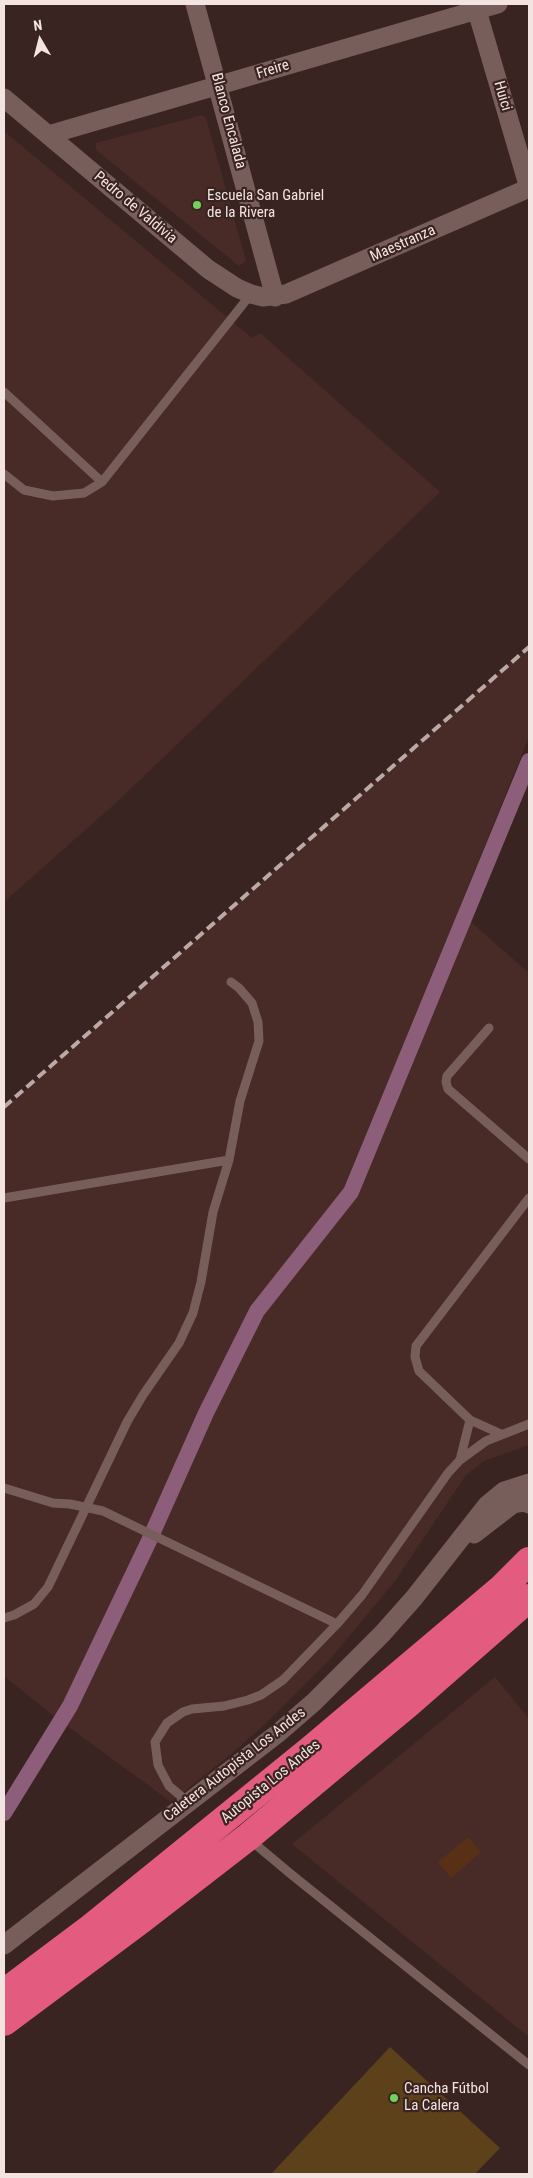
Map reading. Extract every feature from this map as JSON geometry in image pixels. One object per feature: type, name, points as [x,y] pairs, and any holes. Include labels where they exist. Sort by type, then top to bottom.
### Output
[{"type":"highway","points":[[502,1588],[529,1550]]},
{"type":"highway","name":"Autopista Los Andes","points":[[4,1993],[88,1930],[213,1830],[502,1588],[529,1561]]},
{"type":"highway","name":"Autopista Los Andes","points":[[4,2022],[248,1837],[409,1703],[529,1598]]},
{"type":"street","name":"Blanco Encalada","points":[[195,4],[219,86],[275,297]]},
{"type":"street","name":"Freire","points":[[48,136],[476,7],[498,4]]},
{"type":"street","name":"Huici","points":[[476,7],[529,188]]},
{"type":"street","name":"Pedro de Valdivia","points":[[4,98],[208,269],[251,294],[275,297]]},
{"type":"street","name":"Maestranza","points":[[275,297],[286,294],[529,188]]},
{"type":"street","name":"Caletera Autopista Los Andes","points":[[4,1945],[276,1734],[349,1669],[414,1598],[487,1505],[497,1496],[529,1483]]},
{"type":"street","name":"Caletera Autopista Los Andes","points":[[443,1560],[513,1504],[525,1502],[529,1504]]},
{"type":"lane","points":[[4,474],[24,490],[53,496],[84,493],[102,482],[251,294]]},
{"type":"lane","points":[[4,392],[102,482]]},
{"type":"lane","points":[[4,1618],[24,1610],[42,1596],[48,1587],[88,1507],[109,1457],[127,1422],[143,1394],[179,1343],[193,1313],[201,1282],[213,1212],[230,1160],[240,1101],[257,1050],[258,1022],[252,1003],[231,982]]},
{"type":"lane","points":[[489,1028],[447,1076],[448,1089],[529,1159]]},
{"type":"lane","points":[[4,1198],[230,1160]]},
{"type":"lane","points":[[501,1434],[470,1420],[419,1371],[414,1357],[418,1341],[529,1198]]},
{"type":"lane","points":[[460,1460],[470,1420]]},
{"type":"lane","points":[[188,1802],[169,1786],[158,1765],[155,1742],[167,1723],[183,1712],[192,1709],[236,1704],[266,1692],[283,1680],[337,1624],[367,1588],[448,1472],[472,1450],[501,1434],[529,1424]]},
{"type":"lane","points":[[4,1488],[54,1503],[88,1507],[117,1518],[337,1624]]},
{"type":"lane","points":[[248,1837],[292,1875],[529,2064]]},
{"type":"shaded area","name":"Escuela San Gabriel de la Rivera","points":[[202,115],[206,118],[246,261],[239,266],[96,150],[96,143]]},
{"type":"shaded area","points":[[4,131],[252,338],[260,333],[440,492],[117,802],[4,902]]},
{"type":"shaded area","points":[[529,646],[529,737],[459,909],[465,917],[529,973],[529,1445],[484,1461],[466,1475],[395,1581],[331,1658],[235,1751],[171,1802],[55,1717],[4,1676],[4,1109]]},
{"type":"shaded area","points":[[495,1677],[529,1719],[529,2037],[292,1844]]},
{"type":"shaded area","name":"Cancha Fútbol La Calera","points":[[390,2047],[500,2148],[475,2174],[271,2174]]},
{"type":"building","points":[[468,1837],[481,1852],[451,1878],[438,1862]]},
{"type":"waterway","points":[[4,1813],[70,1706],[148,1543],[206,1413],[257,1311],[351,1192],[529,761]]},
{"type":"railway","points":[[4,1107],[529,647]]},
{"type":"place","name":"Escuela San Gabriel de la Rivera","points":[[197,205]]},
{"type":"place","name":"Cancha Fútbol La Calera","points":[[394,2098]]}]
